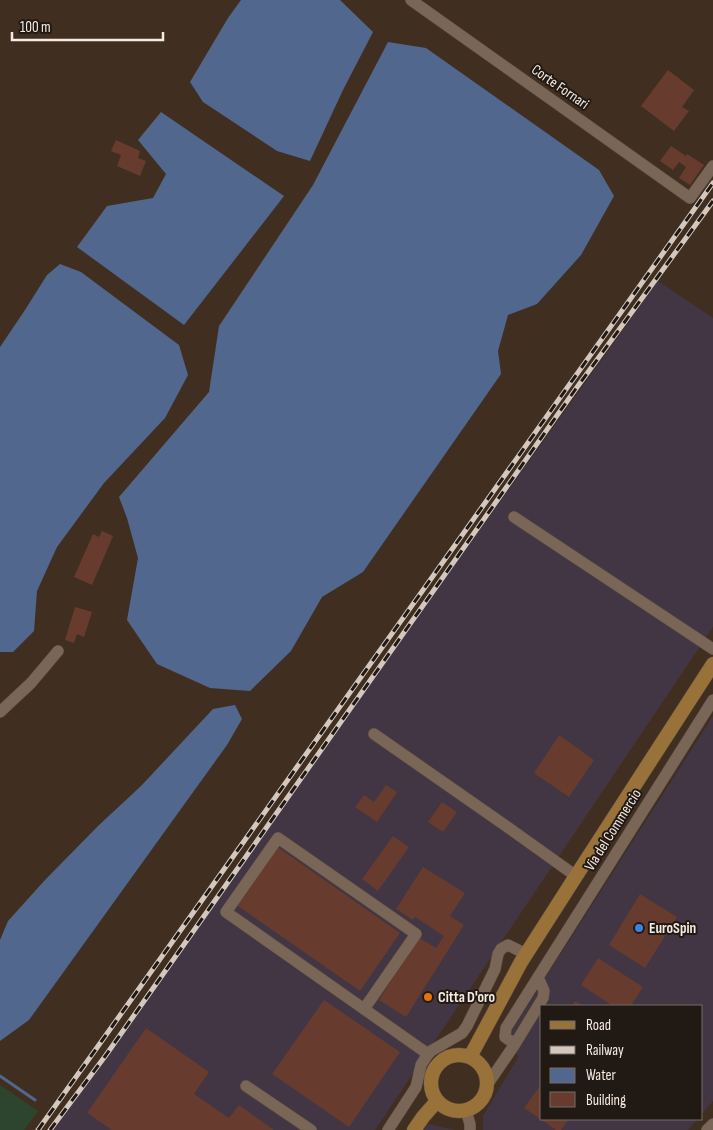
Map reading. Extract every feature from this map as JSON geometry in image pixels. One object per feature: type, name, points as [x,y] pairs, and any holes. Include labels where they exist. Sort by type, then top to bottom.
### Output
[{"type":"main road","points":[[470,1056],[526,954],[713,664]]},
{"type":"main road","points":[[457,1054],[470,1056],[480,1063],[484,1068],[488,1085],[483,1098],[478,1104],[466,1111],[453,1111],[437,1101],[431,1088],[431,1082],[434,1068],[444,1059],[457,1054]]},
{"type":"main road","points":[[414,1130],[437,1101]]},
{"type":"street","name":"Corte Fornari","points":[[411,0],[690,198],[713,166]]},
{"type":"street","points":[[514,517],[713,650]]},
{"type":"street","points":[[0,712],[31,683],[58,651]]},
{"type":"street","name":"Via del Commercio","points":[[515,1044],[505,1037],[506,1028],[713,700]]},
{"type":"street","points":[[374,734],[576,876]]},
{"type":"street","points":[[364,1009],[416,934],[278,838],[226,912],[428,1054]]},
{"type":"street","points":[[388,1130],[416,1087],[421,1066],[428,1054],[462,1032],[467,1026],[495,969],[501,949],[508,945],[526,954]]},
{"type":"street","points":[[488,1085],[543,998],[544,991],[538,977]]},
{"type":"street","points":[[246,1086],[311,1130]]},
{"type":"street","points":[[466,1111],[470,1130]]},
{"type":"street","points":[[707,1130],[713,1124]]},
{"type":"shaded area","points":[[658,281],[713,318],[713,627],[375,1130],[50,1130]]},
{"type":"shaded area","points":[[713,716],[713,1101],[703,1113],[703,1005],[540,1005],[540,1120],[697,1120],[688,1130],[483,1130],[483,1116],[519,1056],[503,1044]]},
{"type":"shaded area","points":[[428,1124],[455,1130],[424,1130]]},
{"type":"green space","points":[[0,1085],[38,1111],[24,1130],[0,1130]]},
{"type":"water","points":[[241,0],[340,0],[373,32],[343,90],[310,161],[277,151],[203,102],[190,82],[228,18]]},
{"type":"water","points":[[388,42],[426,48],[599,170],[614,196],[581,255],[537,304],[508,315],[498,351],[501,374],[363,572],[322,597],[291,651],[250,691],[210,688],[157,664],[127,620],[138,558],[119,497],[209,392],[219,326],[313,185]]},
{"type":"water","points":[[161,112],[284,196],[184,325],[77,247],[107,206],[153,198],[166,174],[138,140]]},
{"type":"water","points":[[60,264],[81,272],[179,345],[188,375],[165,418],[104,483],[57,547],[37,591],[34,631],[13,652],[0,652],[0,347],[47,275]]},
{"type":"water","points":[[235,705],[242,719],[227,745],[29,1020],[0,1041],[0,940],[8,921],[45,880],[98,826],[141,786],[213,709]]},
{"type":"building","points":[[668,70],[694,90],[682,107],[689,111],[674,131],[641,106]]},
{"type":"building","points":[[116,140],[140,151],[138,158],[146,161],[140,176],[117,166],[121,155],[111,151]]},
{"type":"building","points":[[671,146],[704,165],[690,185],[679,178],[686,167],[679,162],[673,170],[660,161]]},
{"type":"building","points":[[102,531],[113,536],[92,585],[74,577],[93,534],[99,537]]},
{"type":"building","points":[[75,607],[92,612],[84,637],[77,634],[74,643],[65,640]]},
{"type":"building","points":[[559,735],[594,760],[569,797],[534,773]]},
{"type":"building","points":[[386,785],[397,792],[377,822],[355,807],[364,795],[374,802]]},
{"type":"building","points":[[442,802],[457,812],[443,832],[428,822]]},
{"type":"building","points":[[393,836],[409,847],[378,891],[362,879]]},
{"type":"building","points":[[276,846],[400,933],[360,991],[235,904]]},
{"type":"building","points":[[423,867],[465,893],[450,916],[464,925],[406,1017],[379,1000],[418,937],[436,948],[444,936],[415,917],[413,920],[396,909]]},
{"type":"building","points":[[640,894],[677,917],[645,968],[609,945]]},
{"type":"building","points":[[598,958],[643,987],[632,1005],[611,1005],[581,985]]},
{"type":"building","points":[[324,1000],[400,1052],[349,1127],[272,1074]]},
{"type":"building","points":[[575,1001],[582,1005],[573,1005]]},
{"type":"building","points":[[146,1028],[209,1072],[194,1094],[229,1118],[239,1105],[274,1130],[112,1130],[87,1113]]},
{"type":"building","points":[[540,1086],[540,1119],[524,1108]]},
{"type":"building","points":[[541,1120],[568,1120],[561,1130],[556,1130]]},
{"type":"waterway","points":[[0,1076],[35,1100]]},
{"type":"railway","points":[[38,1130],[713,183]]},
{"type":"railway","points":[[50,1130],[106,1055],[575,390],[713,201]]},
{"type":"place","name":"EuroSpin","points":[[639,928]]},
{"type":"place","name":"Citta D'oro","points":[[428,997]]}]
